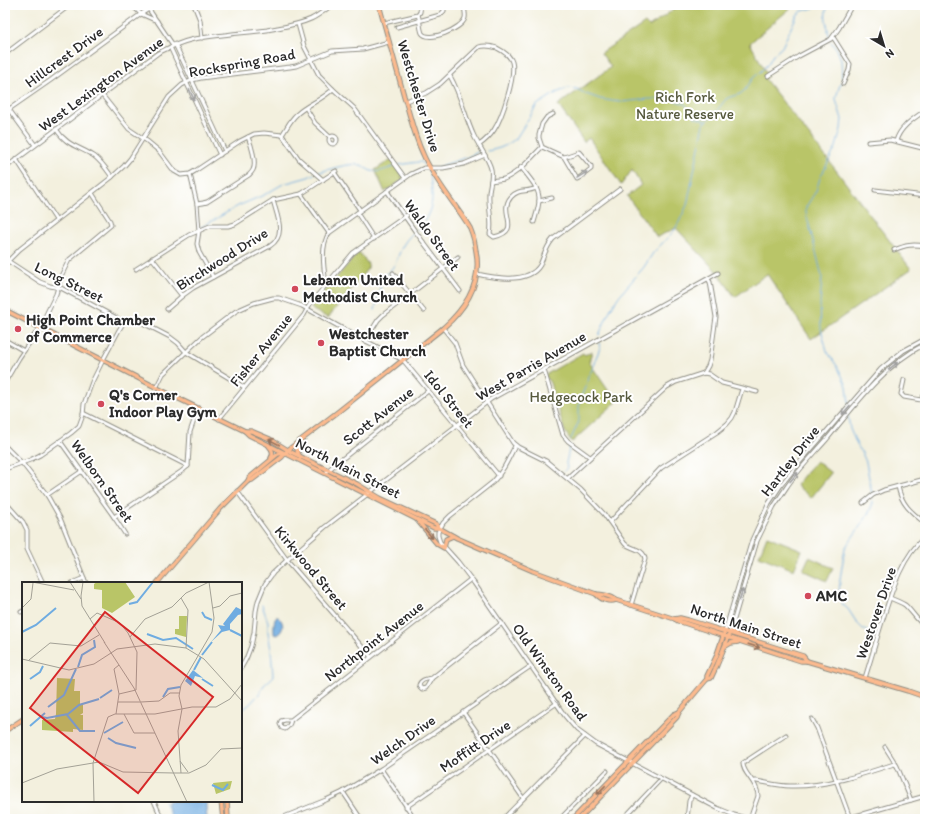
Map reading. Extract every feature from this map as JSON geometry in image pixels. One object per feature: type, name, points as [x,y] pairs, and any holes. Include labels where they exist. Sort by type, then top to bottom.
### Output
[{"type":"main road","name":"Westchester Drive","points":[[286,451],[339,411],[454,318],[465,304],[477,274],[478,258],[475,241],[470,228],[422,154],[379,5]]},
{"type":"main road","name":"North Main Street","points":[[5,310],[198,409],[276,443],[299,461],[324,474],[436,524],[439,528],[453,536],[597,596],[725,631],[803,656],[807,661]]},
{"type":"main road","name":"North Main Street","points":[[246,431],[249,435],[268,445],[302,457],[328,469],[378,500],[434,528],[439,528]]},
{"type":"main road","points":[[302,457],[297,452],[297,447],[308,434]]},
{"type":"main road","points":[[266,464],[266,462],[273,455],[272,450],[268,445]]},
{"type":"main road","points":[[158,582],[198,534],[248,481],[249,478],[278,454],[286,451]]},
{"type":"main road","points":[[248,481],[252,480],[282,457],[286,451]]},
{"type":"main road","points":[[414,518],[437,544],[444,548],[446,539],[453,536]]},
{"type":"main road","name":"North Main Street","points":[[597,596],[602,594],[613,600]]},
{"type":"main road","name":"North Main Street","points":[[676,618],[678,622],[714,632],[728,638],[925,697]]},
{"type":"main road","points":[[684,623],[688,620]]},
{"type":"main road","points":[[731,627],[733,632],[737,635]]},
{"type":"main road","points":[[708,679],[707,676],[716,657],[725,631]]},
{"type":"main road","points":[[714,632],[719,640],[720,646]]},
{"type":"main road","points":[[579,819],[677,717],[679,712],[708,679],[711,678],[730,633]]},
{"type":"main road","points":[[724,648],[731,642],[742,642]]},
{"type":"main road","points":[[573,819],[674,714],[679,712]]},
{"type":"main road","points":[[5,731],[22,720]]},
{"type":"main road","points":[[221,802],[223,819]]},
{"type":"main road","points":[[227,802],[228,819]]},
{"type":"street","points":[[5,54],[70,5]]},
{"type":"street","points":[[130,5],[138,8],[141,14],[157,21]]},
{"type":"street","points":[[146,5],[173,45],[192,80],[225,151]]},
{"type":"street","name":"Hillcrest Drive","points":[[5,112],[155,5]]},
{"type":"street","points":[[194,5],[200,20],[202,38]]},
{"type":"street","name":"West Lexington Avenue","points":[[5,168],[158,53],[173,45],[194,39],[281,28],[298,24],[311,19],[332,5]]},
{"type":"street","points":[[420,5],[420,12],[418,14],[422,32],[425,35],[432,36],[447,33],[461,24],[465,17],[464,5]]},
{"type":"street","points":[[397,27],[440,15],[444,11],[444,5]]},
{"type":"street","points":[[768,76],[799,56],[833,38],[852,5]]},
{"type":"street","points":[[384,23],[418,14]]},
{"type":"street","points":[[298,24],[304,46],[319,75],[354,108],[405,178]]},
{"type":"street","points":[[833,38],[850,64],[843,84]]},
{"type":"street","name":"Rockspring Road","points":[[6,261],[124,166],[144,138],[169,97],[187,82],[202,78],[296,66],[332,51],[363,49],[389,42]]},
{"type":"street","points":[[173,45],[187,82],[220,155]]},
{"type":"street","points":[[406,101],[426,93],[440,84],[450,76],[476,49],[483,45],[493,46],[506,52],[511,60],[513,68],[504,108],[488,138],[479,145]]},
{"type":"street","points":[[450,76],[456,88],[468,122],[491,166],[492,175],[488,206],[491,235],[494,237],[502,235],[508,229],[509,224],[506,208],[508,200],[519,191],[536,188]]},
{"type":"street","points":[[282,135],[292,118],[323,98],[333,89]]},
{"type":"street","points":[[102,95],[129,129],[144,138],[159,151],[177,173],[190,174],[240,140],[254,134],[264,133],[282,135],[299,159],[323,180]]},
{"type":"street","points":[[5,104],[35,145]]},
{"type":"street","points":[[306,108],[315,123],[330,137]]},
{"type":"street","points":[[896,141],[905,125],[923,112]]},
{"type":"street","points":[[553,114],[547,117],[542,124],[539,135],[542,146],[564,157],[577,179],[591,168],[579,152],[564,157]]},
{"type":"street","points":[[56,130],[66,141],[98,159],[112,177]]},
{"type":"street","points":[[197,204],[207,202],[253,171],[253,156],[248,137]]},
{"type":"street","points":[[868,142],[890,140],[925,150]]},
{"type":"street","points":[[491,181],[503,180],[513,174],[526,164],[542,146]]},
{"type":"street","points":[[326,284],[323,256],[329,233],[411,174],[424,168],[456,166],[485,156]]},
{"type":"street","points":[[16,159],[56,220]]},
{"type":"street","points":[[521,167],[536,188],[539,201],[534,222]]},
{"type":"street","points":[[136,268],[189,235],[210,226],[228,226],[235,224],[273,200],[301,194],[335,171],[374,239]]},
{"type":"street","points":[[190,174],[197,204],[199,231],[196,244],[213,277]]},
{"type":"street","points":[[477,274],[507,279],[522,276],[534,271],[539,265],[548,245],[553,240],[620,189]]},
{"type":"street","points":[[875,190],[925,196]]},
{"type":"street","name":"Waldo Street","points":[[387,191],[460,291]]},
{"type":"street","points":[[5,382],[40,328],[56,294],[62,274],[69,260],[111,224],[92,193]]},
{"type":"street","points":[[301,194],[329,233]]},
{"type":"street","points":[[539,201],[552,198]]},
{"type":"street","name":"Birchwood Drive","points":[[167,309],[193,288],[270,246],[278,239],[280,228],[273,200]]},
{"type":"street","name":"Fisher Avenue","points":[[219,419],[304,316],[307,309],[326,284],[353,253],[406,216]]},
{"type":"street","points":[[894,250],[905,246],[925,246]]},
{"type":"street","points":[[365,341],[380,318],[458,257]]},
{"type":"street","points":[[152,258],[182,296]]},
{"type":"street","name":"Long Street","points":[[6,261],[40,282],[61,288],[124,322]]},
{"type":"street","points":[[393,273],[424,312]]},
{"type":"street","name":"West Parris Avenue","points":[[242,666],[249,654],[256,611],[265,584],[287,560],[325,527],[487,402],[718,273]]},
{"type":"street","points":[[704,373],[710,360],[716,317],[716,310],[708,279]]},
{"type":"street","name":"Idol Street","points":[[156,388],[163,374],[202,336],[236,311],[254,303],[279,298],[302,306],[403,360],[456,426],[499,476]]},
{"type":"street","points":[[5,469],[40,455],[79,426],[84,404],[92,382],[124,322],[127,320],[137,320],[170,337],[186,352],[244,388]]},
{"type":"street","points":[[443,328],[455,343],[463,365],[515,446],[546,461],[568,478],[592,500],[604,514],[625,544],[645,555],[631,605]]},
{"type":"street","name":"Hartley Drive","points":[[725,631],[752,540],[769,503],[781,485],[881,369],[903,351],[925,339]]},
{"type":"street","points":[[5,340],[24,351]]},
{"type":"street","name":"Hartley Drive","points":[[730,633],[757,541],[770,513],[788,485],[878,379],[901,359],[916,348],[925,344]]},
{"type":"street","points":[[544,370],[563,435],[568,441],[590,457]]},
{"type":"street","points":[[568,478],[667,387],[676,382],[704,373],[709,374],[722,384],[757,392]]},
{"type":"street","points":[[904,380],[901,394],[904,398],[920,400],[925,394]]},
{"type":"street","points":[[610,522],[665,464],[727,424],[735,412],[742,389]]},
{"type":"street","name":"Scott Avenue","points":[[324,474],[328,469],[428,391]]},
{"type":"street","points":[[114,517],[188,466],[190,432],[198,409]]},
{"type":"street","points":[[83,413],[188,466]]},
{"type":"street","name":"Welborn Street","points":[[60,441],[125,534]]},
{"type":"street","points":[[5,446],[22,463],[47,495],[60,518],[86,582]]},
{"type":"street","points":[[439,528],[450,516],[499,476],[505,468],[515,446]]},
{"type":"street","points":[[47,495],[82,471]]},
{"type":"street","points":[[864,503],[880,491],[925,479]]},
{"type":"street","points":[[898,486],[906,506],[925,523]]},
{"type":"street","name":"Kirkwood Street","points":[[237,491],[287,560],[371,657]]},
{"type":"street","points":[[5,502],[23,522],[27,530],[27,549],[43,582]]},
{"type":"street","name":"Old Winston Road","points":[[439,528],[439,540],[444,548],[471,578],[557,704],[570,722],[584,736],[596,744],[717,808],[734,815],[750,819]]},
{"type":"street","name":"Westover Drive","points":[[864,678],[898,576],[917,545],[925,538]]},
{"type":"street","points":[[74,582],[84,578]]},
{"type":"street","name":"Northpoint Avenue","points":[[291,720],[471,578]]},
{"type":"street","points":[[890,598],[904,605],[925,625]]},
{"type":"street","points":[[432,678],[421,681],[419,685],[420,688],[426,688],[432,678],[502,623]]},
{"type":"street","name":"Welch Drive","points":[[279,819],[343,792],[381,769],[531,666]]},
{"type":"street","name":"Moffitt Drive","points":[[406,807],[557,704]]},
{"type":"street","points":[[463,712],[523,798]]},
{"type":"street","points":[[812,719],[817,728],[850,818]]},
{"type":"street","points":[[750,819],[758,793],[754,781],[743,767],[743,763],[786,735]]},
{"type":"street","points":[[503,819],[584,736]]},
{"type":"street","points":[[885,748],[896,765],[911,800]]},
{"type":"street","points":[[754,781],[756,780],[775,785],[803,786],[836,781],[894,764],[896,765]]},
{"type":"street","points":[[381,769],[415,819]]},
{"type":"street","points":[[560,819],[607,771]]},
{"type":"street","points":[[623,819],[661,779]]},
{"type":"street","points":[[343,792],[361,819]]},
{"type":"street","points":[[687,819],[689,801],[692,795]]},
{"type":"street","points":[[846,819],[925,796]]},
{"type":"street","points":[[154,802],[162,819]]},
{"type":"street","points":[[732,819],[734,815]]},
{"type":"green space","name":"Rich Fork Nature Reserve","points":[[680,5],[794,5],[750,43],[768,76],[765,79],[911,269],[811,339],[767,274],[735,297],[718,273],[676,228],[657,237],[627,196],[641,185],[632,170],[621,185],[589,138],[584,142],[558,105],[611,67],[601,53],[645,23],[649,27]]},
{"type":"green space","points":[[392,159],[405,178],[385,192],[375,170]]},
{"type":"green space","points":[[359,252],[368,264],[368,268],[328,318],[313,310],[311,308],[316,300]]},
{"type":"green space","name":"Hedgecock Park","points":[[592,351],[589,362],[616,402],[572,442],[565,432],[550,383],[545,375],[583,353],[585,355]]},
{"type":"green space","points":[[816,461],[831,473],[811,498],[796,485]]},
{"type":"green space","points":[[767,536],[802,550],[794,570],[759,556]]},
{"type":"green space","points":[[809,557],[833,568],[827,581],[803,570]]},
{"type":"water","points":[[276,617],[280,619],[283,627],[281,632],[276,635],[274,634],[274,621]]},
{"type":"water","points":[[167,802],[208,802],[206,805],[207,819],[172,819]]},
{"type":"waterway","points":[[599,335],[610,310],[619,296],[644,267],[653,253],[674,231],[679,222],[687,205],[704,124],[726,99],[740,94],[745,90],[753,78],[768,64],[773,55],[782,47],[797,15],[802,11],[824,5]]},
{"type":"waterway","points":[[828,5],[826,17],[830,38]]},
{"type":"waterway","points":[[831,42],[837,49],[841,60],[842,78]]},
{"type":"waterway","points":[[841,82],[836,97],[842,119],[841,129],[836,147],[820,178],[816,191],[806,207],[806,213],[822,276],[820,303],[821,329],[827,351],[837,366],[847,386],[849,405]]},
{"type":"waterway","points":[[487,151],[503,147],[514,140],[537,105],[556,93],[568,88],[577,89],[600,99],[621,102],[649,99],[671,99],[685,104],[695,117],[706,121]]},
{"type":"waterway","points":[[437,167],[468,157],[478,152]]},
{"type":"waterway","points":[[399,165],[422,162],[425,166]]},
{"type":"waterway","points":[[317,173],[357,164],[377,172],[393,167]]},
{"type":"waterway","points":[[417,230],[426,218],[432,198],[430,171],[427,169]]},
{"type":"waterway","points":[[200,228],[238,206],[264,195],[283,184],[314,174]]},
{"type":"waterway","points":[[375,310],[383,279],[395,264],[404,243],[414,232]]},
{"type":"waterway","points":[[571,439],[579,421],[580,400],[600,348],[599,343]]},
{"type":"waterway","points":[[848,416],[850,429],[866,462],[872,494]]},
{"type":"waterway","points":[[564,471],[567,468],[566,463],[570,445]]},
{"type":"waterway","points":[[871,633],[863,629],[857,623],[848,609],[842,604],[839,596],[845,548],[868,515],[873,503],[872,497]]},
{"type":"waterway","points":[[242,710],[259,694],[264,685],[272,678],[273,675],[268,622],[262,605]]},
{"type":"waterway","points":[[164,802],[170,815]]},
{"type":"place","name":"Lebanon United Methodist Church","points":[[295,289]]},
{"type":"place","name":"High Point Chamber of Commerce","points":[[18,329]]},
{"type":"place","name":"Westchester Baptist Church","points":[[321,343]]},
{"type":"place","name":"Q's Corner Indoor Play Gym","points":[[101,404]]},
{"type":"place","name":"AMC","points":[[808,596]]}]
